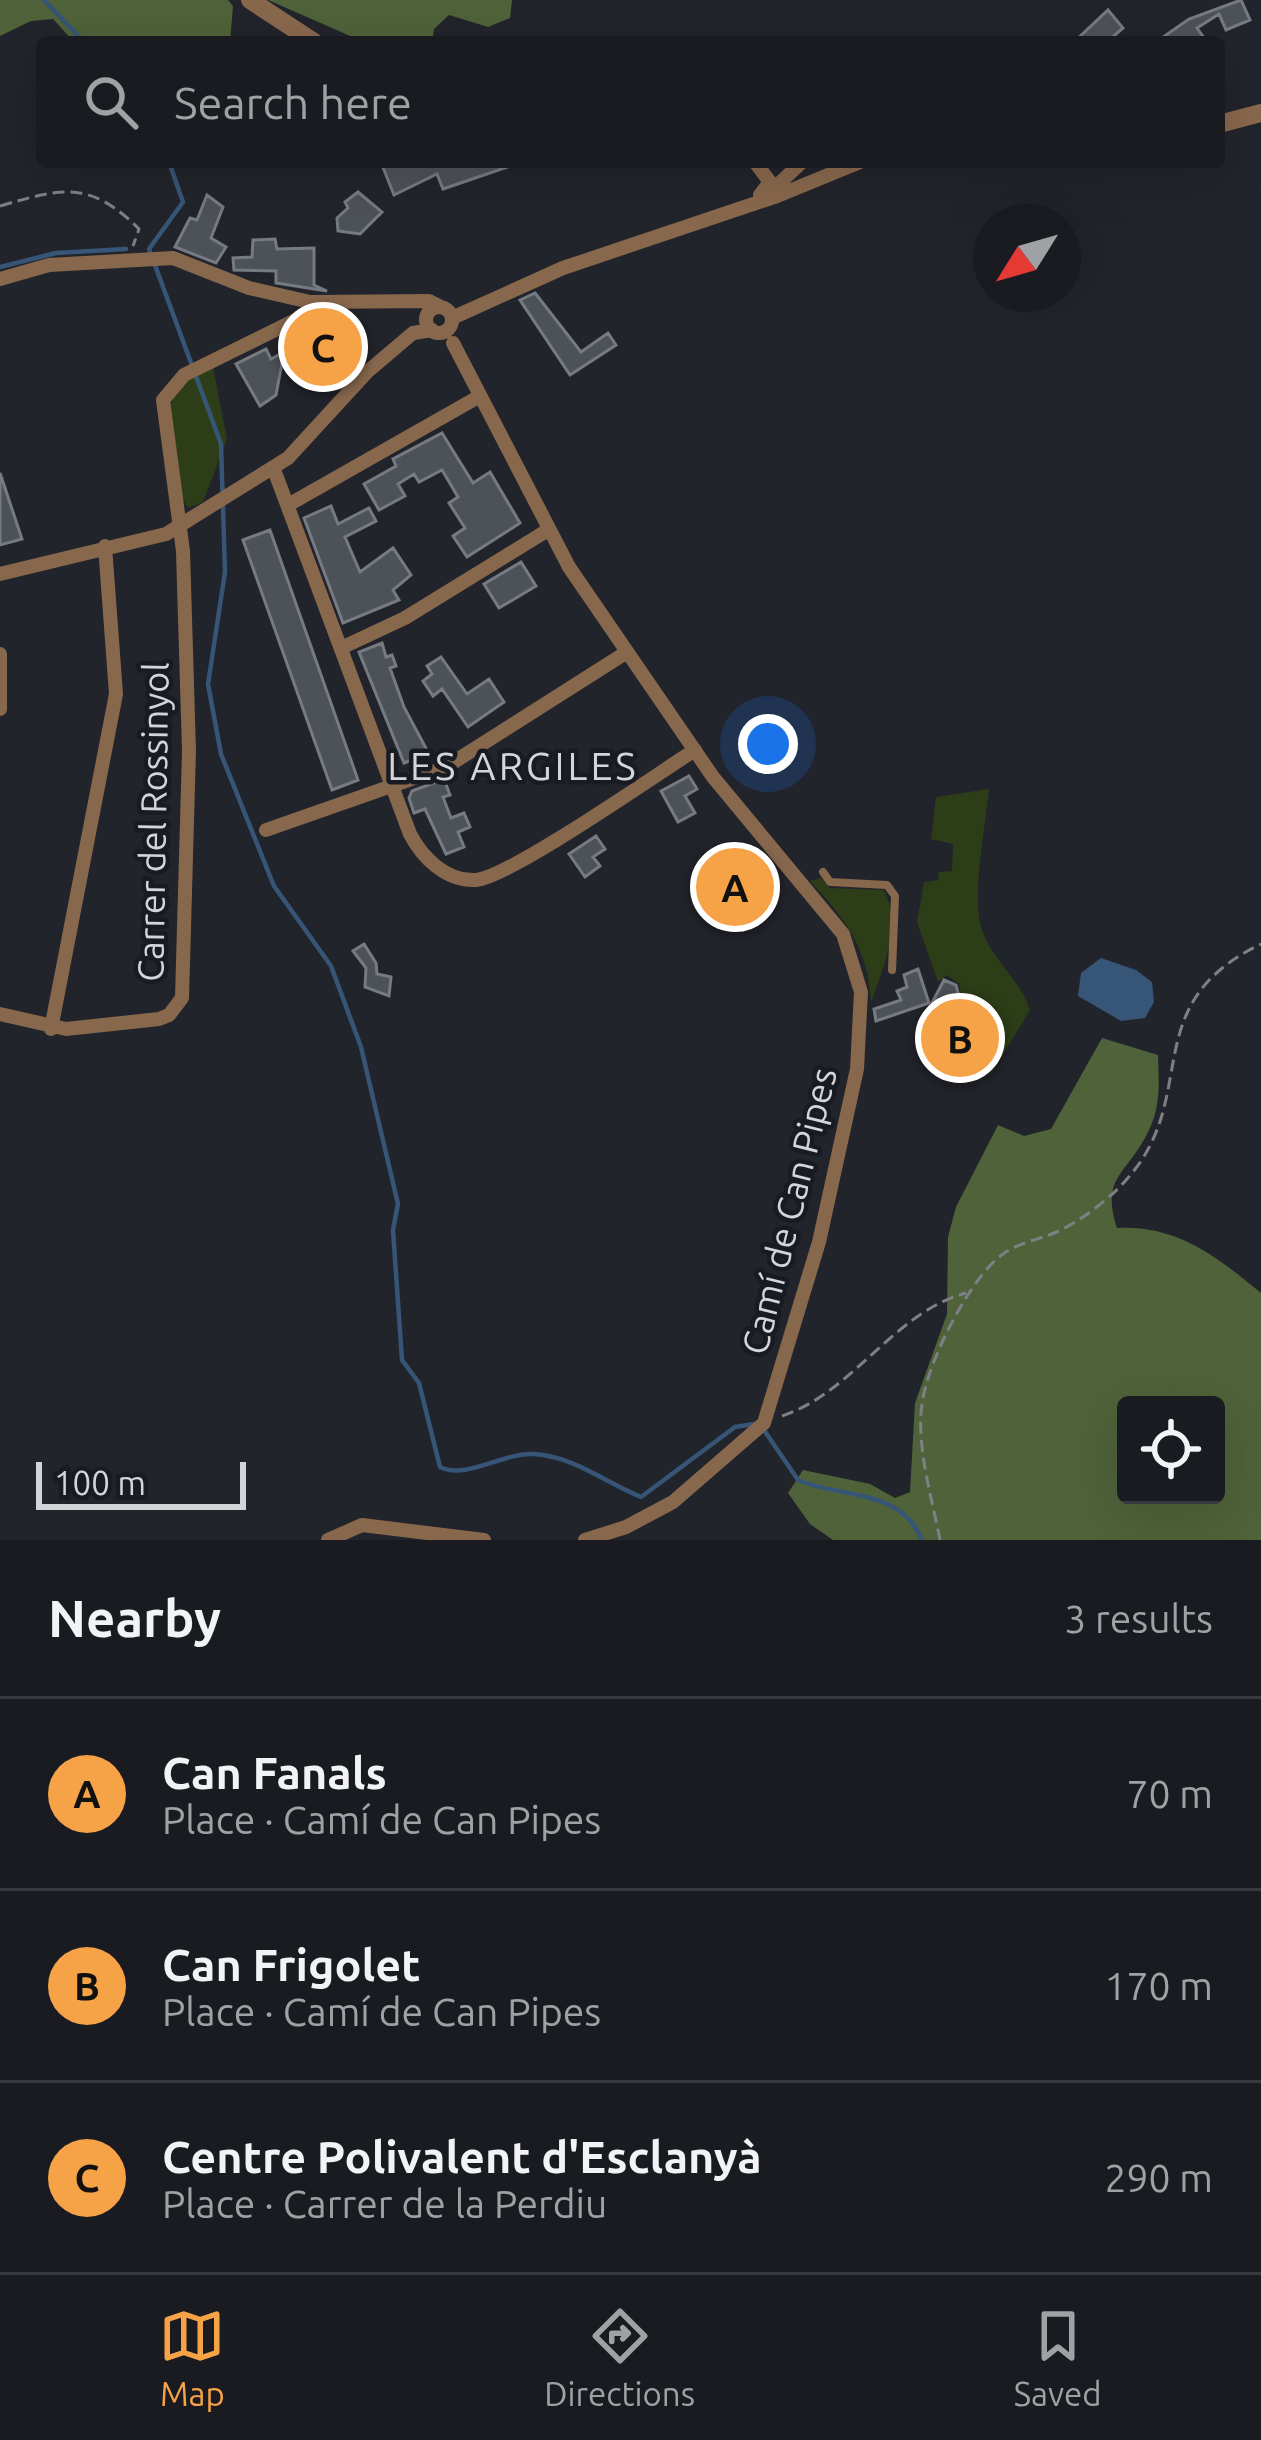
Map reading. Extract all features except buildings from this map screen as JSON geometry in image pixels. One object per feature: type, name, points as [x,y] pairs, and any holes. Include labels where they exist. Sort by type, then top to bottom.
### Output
[{"type":"street","points":[[250,0],[305,36]]},
{"type":"street","points":[[1225,122],[1261,113]]},
{"type":"street","points":[[754,202],[770,182],[759,168]]},
{"type":"street","points":[[754,202],[796,168]]},
{"type":"street","points":[[805,168],[807,180]]},
{"type":"street","points":[[453,343],[434,331],[426,315],[485,302],[563,268],[842,168]]},
{"type":"street","points":[[0,279],[49,265],[159,257],[281,296],[326,305],[429,302],[447,314]]},
{"type":"street","points":[[281,296],[297,305],[292,319]]},
{"type":"street","points":[[292,319],[326,305]]},
{"type":"street","points":[[0,574],[153,538],[179,525],[298,449],[331,406],[406,339],[448,329],[447,314]]},
{"type":"street","name":"Camí de Can Pipes","points":[[447,314],[453,343],[548,530],[695,750],[843,934],[860,992],[856,1069],[824,1220],[761,1427]]},
{"type":"street","name":"Carrer del Rossinyol","points":[[0,1014],[51,1029],[159,1019],[170,1015],[182,998],[189,751],[179,525],[161,411],[166,392],[186,374],[292,319]]},
{"type":"street","points":[[288,505],[480,396]]},
{"type":"street","points":[[273,467],[418,850],[444,872],[475,880],[510,867],[695,750]]},
{"type":"street","points":[[340,648],[405,618],[548,530]]},
{"type":"street","points":[[51,1029],[116,694],[105,546]]},
{"type":"street","points":[[266,830],[446,766],[627,652]]},
{"type":"street","points":[[0,654],[0,709]]},
{"type":"street","points":[[585,1540],[626,1527],[673,1502],[761,1427]]},
{"type":"street","points":[[328,1540],[362,1525],[484,1540]]},
{"type":"lane","points":[[823,872],[830,882],[887,885],[895,896],[892,970]]},
{"type":"path","points":[[0,206],[68,190],[94,194],[139,229],[135,258]]},
{"type":"path","points":[[940,1540],[922,1404],[967,1292],[999,1256],[1059,1232],[1127,1180],[1169,1101],[1178,1026],[1189,1003],[1207,983],[1261,944]]},
{"type":"path","points":[[761,1427],[795,1412],[875,1356],[932,1302],[967,1292]]},
{"type":"green space","points":[[0,0],[228,0],[233,6],[230,36],[69,36],[53,19],[31,21],[0,36]]},
{"type":"green space","points":[[268,0],[512,0],[510,18],[488,27],[449,15],[433,36],[350,36]]},
{"type":"green space","points":[[213,367],[227,439],[203,502],[188,508],[171,453],[171,406],[181,385]]},
{"type":"green space","points":[[989,789],[979,916],[992,951],[1030,1010],[991,1074],[977,1045],[982,1040],[976,1025],[969,1027],[959,984],[947,975],[938,982],[917,922],[924,882],[938,880],[939,872],[952,871],[953,844],[931,839],[936,797]]},
{"type":"green space","points":[[821,878],[830,888],[883,890],[889,903],[889,947],[871,1003],[866,967],[853,936],[810,881]]},
{"type":"green space","points":[[1102,1038],[1158,1055],[1155,1113],[1114,1186],[1113,1211],[1117,1228],[1177,1237],[1211,1255],[1261,1293],[1261,1540],[833,1540],[810,1524],[788,1493],[803,1470],[870,1484],[895,1498],[910,1492],[915,1403],[947,1314],[948,1237],[956,1207],[998,1125],[1024,1136],[1051,1129]]},
{"type":"water","points":[[1101,958],[1136,970],[1152,982],[1154,1002],[1145,1018],[1121,1021],[1078,996],[1081,973]]},
{"type":"waterway","points":[[44,0],[78,36]]},
{"type":"waterway","points":[[171,168],[183,202],[149,249],[221,444],[225,572],[208,684],[221,754],[274,886],[331,966],[361,1047],[398,1204],[393,1230],[402,1360],[419,1383],[440,1467],[462,1470],[522,1455],[548,1456],[641,1497],[735,1427],[754,1424]]},
{"type":"waterway","points":[[0,267],[56,253],[126,249]]},
{"type":"waterway","points":[[764,1430],[798,1480],[884,1503],[912,1523],[922,1540]]},
{"type":"place","name":"Centre Polivalent d'Esclanyà","points":[[323,347]]},
{"type":"place","name":"Can Fanals","points":[[735,887]]},
{"type":"place","name":"Can Frigolet","points":[[960,1038]]},
{"type":"district","name":"LES ARGILES","points":[[513,766]]}]
